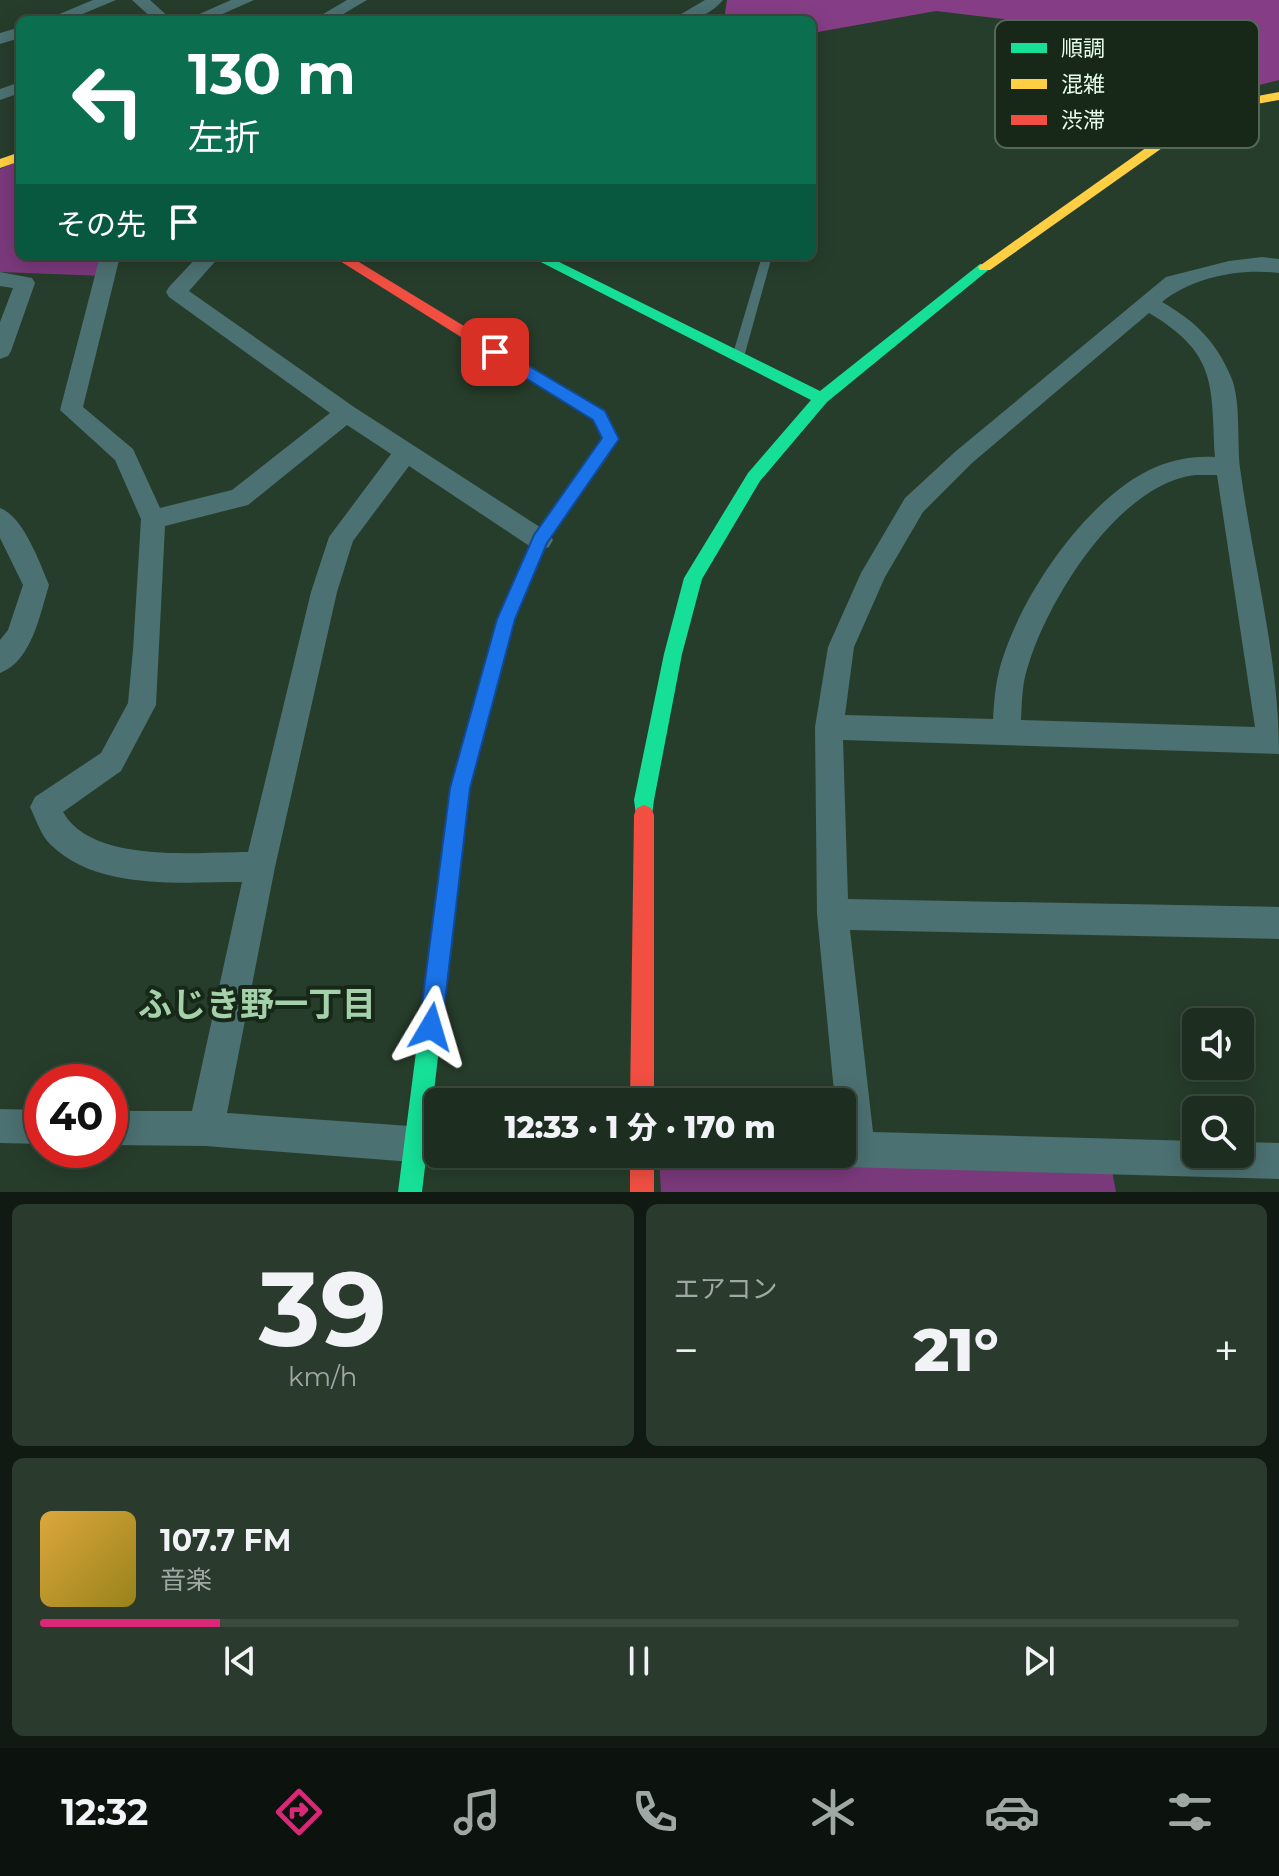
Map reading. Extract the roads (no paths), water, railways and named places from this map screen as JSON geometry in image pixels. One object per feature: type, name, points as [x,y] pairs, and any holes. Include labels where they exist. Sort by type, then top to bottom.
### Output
[{"type":"street","points":[[64,16],[108,0]]},
{"type":"street","points":[[140,0],[159,16]]},
{"type":"street","points":[[204,16],[246,0]]},
{"type":"street","points":[[329,16],[359,0]]},
{"type":"street","points":[[688,16],[715,0]]},
{"type":"street","points":[[1259,100],[1279,96]]},
{"type":"street","points":[[642,1088],[644,800],[693,578],[754,477],[821,398],[958,286],[1154,148]]},
{"type":"street","points":[[109,260],[71,410],[125,455],[153,519],[142,705],[111,762],[45,807],[60,834],[88,854],[144,865],[260,867]]},
{"type":"street","points":[[206,260],[176,292],[346,413],[540,540]]},
{"type":"street","points":[[346,260],[599,416],[611,439],[540,540],[506,619],[460,788],[432,1088]]},
{"type":"street","points":[[544,260],[821,398]]},
{"type":"street","points":[[846,1088],[833,914],[829,727],[841,647],[874,573],[914,505],[964,457],[1173,282],[1229,268],[1262,264],[1279,266]]},
{"type":"street","points":[[0,279],[25,283],[0,351]]},
{"type":"street","points":[[829,727],[1275,741],[1228,467],[1222,380],[1207,352],[1185,325],[1147,303]]},
{"type":"street","points":[[153,519],[239,498],[346,413]]},
{"type":"street","points":[[206,1129],[260,867],[324,592],[342,537],[405,453]]},
{"type":"street","points":[[1006,733],[1014,667],[1048,590],[1084,540],[1131,493],[1161,474],[1196,464],[1228,467]]},
{"type":"street","points":[[0,518],[10,555],[36,585],[20,635],[0,661]]},
{"type":"street","points":[[833,914],[1279,923]]},
{"type":"street","points":[[0,1126],[24,1127]]},
{"type":"street","points":[[128,1128],[206,1129],[424,1146]]},
{"type":"street","points":[[856,1149],[1279,1161]]},
{"type":"street","points":[[410,1192],[424,1154]]},
{"type":"street","points":[[642,1168],[642,1192]]},
{"type":"lane","points":[[738,357],[766,260]]},
{"type":"district","name":"ふじき野一丁目","points":[[257,1004]]}]
